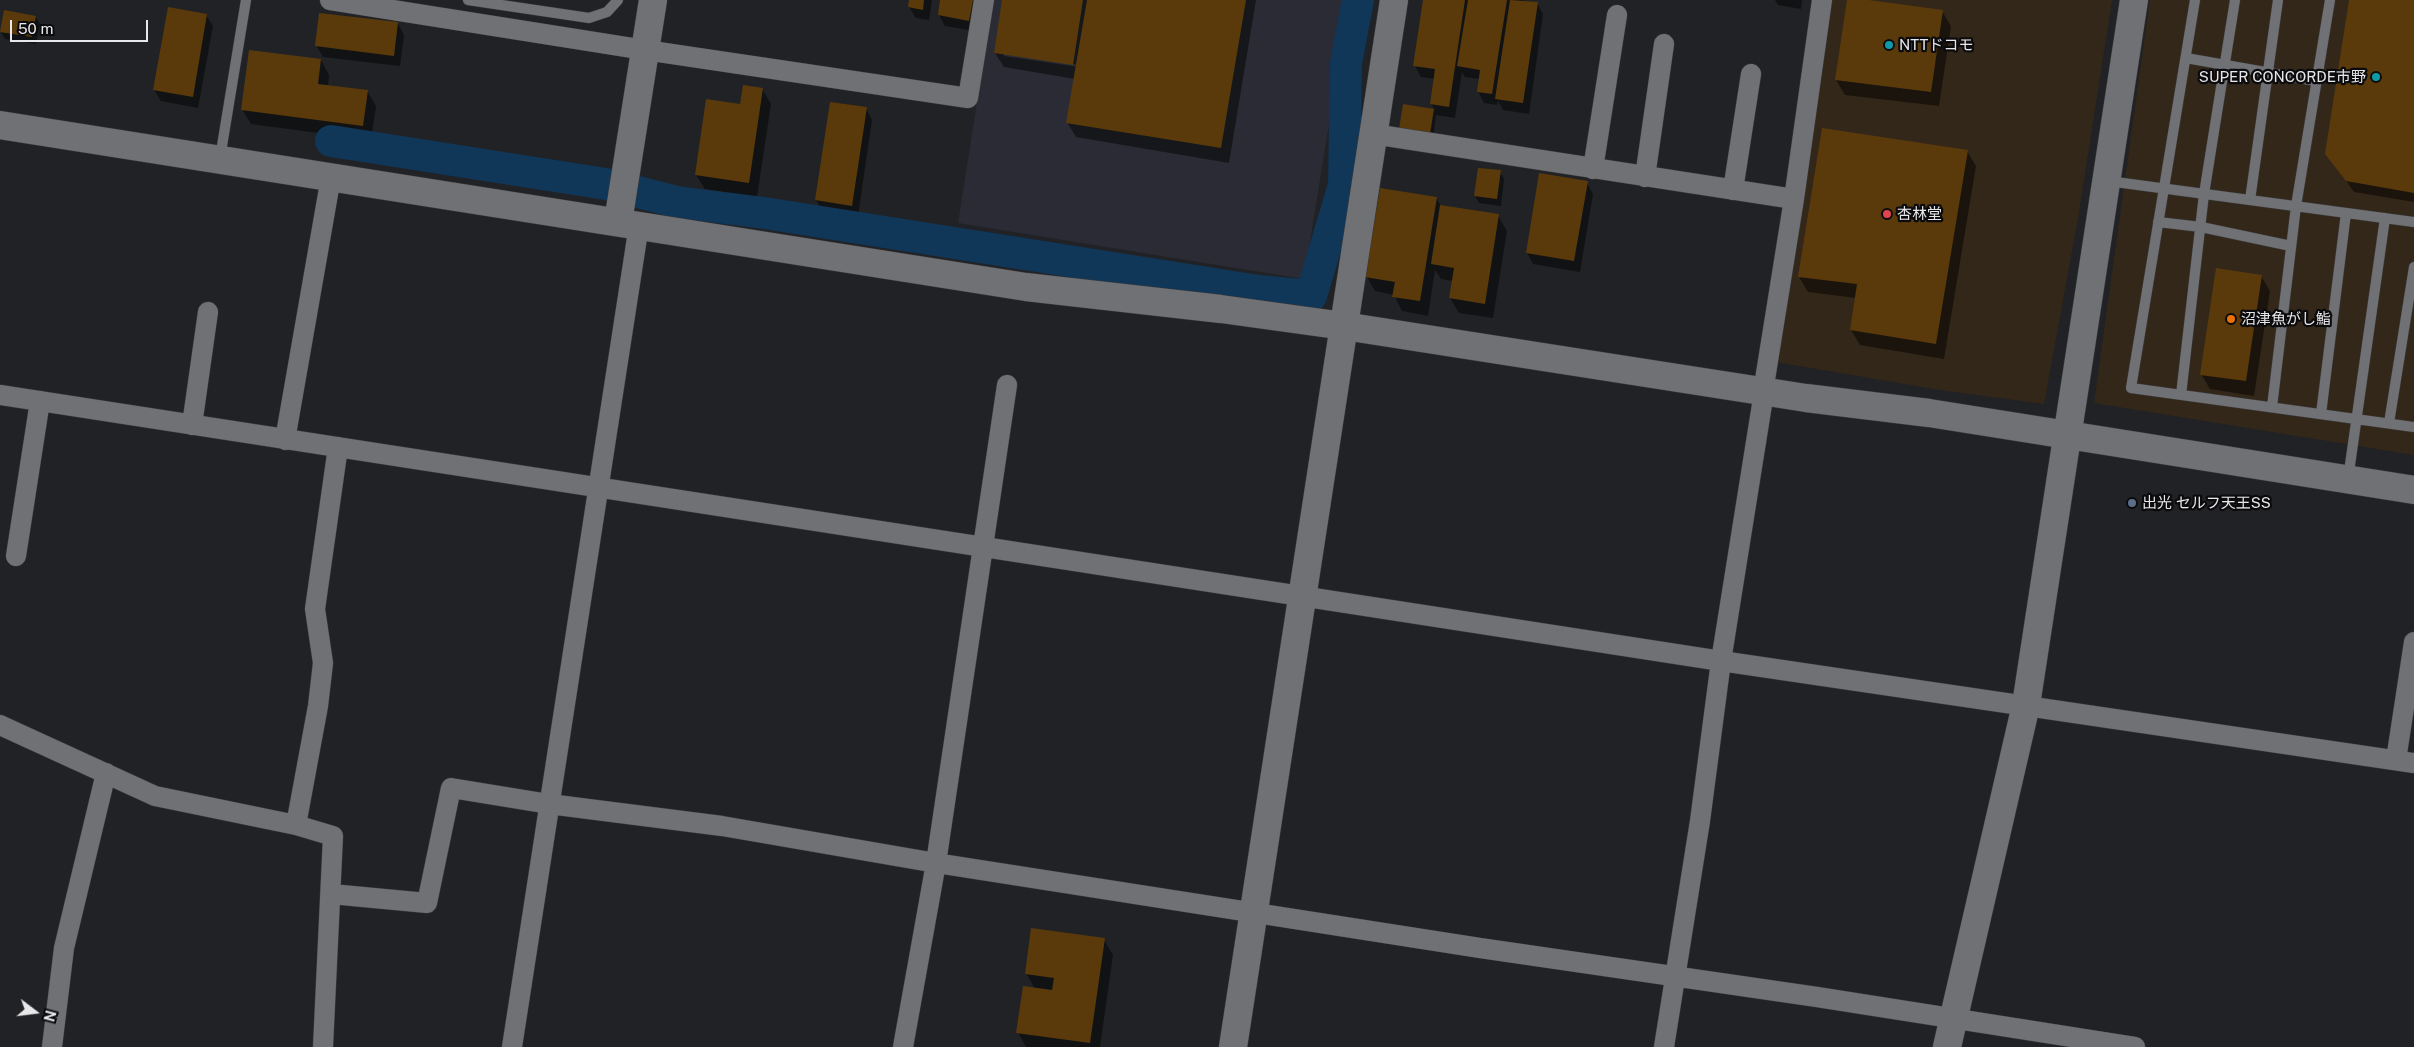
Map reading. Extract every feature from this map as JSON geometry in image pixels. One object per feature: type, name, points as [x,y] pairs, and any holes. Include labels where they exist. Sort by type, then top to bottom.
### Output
[{"type":"street","points":[[330,0],[645,50],[968,98],[984,0]]},
{"type":"street","points":[[512,1047],[598,487],[626,205],[653,0]]},
{"type":"street","points":[[1234,1047],[1394,0]]},
{"type":"street","points":[[1664,1047],[1676,977],[1721,661],[1794,199],[1822,0]]},
{"type":"street","points":[[1947,1047],[2026,705],[2134,0]]},
{"type":"street","points":[[1593,168],[1618,15]]},
{"type":"street","points":[[1645,177],[1664,44]]},
{"type":"street","points":[[1733,190],[1751,74]]},
{"type":"street","points":[[0,125],[331,177],[626,205],[1026,287],[1221,309],[1764,383],[1902,409],[2414,490]]},
{"type":"street","points":[[1374,134],[1794,199]]},
{"type":"street","points":[[285,440],[331,177]]},
{"type":"street","points":[[192,425],[208,312]]},
{"type":"street","points":[[903,1047],[936,863],[1007,385]]},
{"type":"street","points":[[0,395],[1721,661],[2405,761],[2414,642]]},
{"type":"street","points":[[16,556],[40,401]]},
{"type":"street","points":[[296,825],[318,706],[323,663],[315,609],[338,447]]},
{"type":"street","points":[[0,724],[155,796],[296,825],[333,836],[323,1047]]},
{"type":"street","points":[[52,1047],[64,948],[106,773]]},
{"type":"street","points":[[331,894],[427,903],[451,788],[549,804],[722,826],[936,863],[1254,913],[2135,1047]]},
{"type":"lane","points":[[219,160],[246,0]]},
{"type":"lane","points":[[469,0],[589,18],[607,12],[618,0]]},
{"type":"lane","points":[[2195,0],[2131,388],[2414,427]]},
{"type":"lane","points":[[2181,395],[2204,194],[2234,0]]},
{"type":"lane","points":[[2250,200],[2278,0]]},
{"type":"lane","points":[[2272,407],[2296,206],[2330,0]]},
{"type":"lane","points":[[2186,58],[2316,81]]},
{"type":"lane","points":[[2107,181],[2414,222]]},
{"type":"lane","points":[[2321,414],[2346,213]]},
{"type":"lane","points":[[2348,479],[2385,218]]},
{"type":"lane","points":[[2158,222],[2201,227],[2291,246]]},
{"type":"lane","points":[[2389,423],[2414,267]]},
{"type":"shaded area","points":[[993,0],[1349,0],[1304,279],[958,223]]},
{"type":"shaded area","points":[[1829,0],[2112,0],[2078,218],[2044,404],[1940,390],[1776,362]]},
{"type":"shaded area","points":[[2150,0],[2414,0],[2414,455],[2094,403]]},
{"type":"building","points":[[909,0],[924,0],[923,10],[908,7]]},
{"type":"building","points":[[940,0],[973,0],[969,21],[938,15]]},
{"type":"building","points":[[1002,0],[1083,0],[1073,65],[994,53]]},
{"type":"building","points":[[1087,0],[1246,0],[1221,148],[1066,123]]},
{"type":"building","points":[[1423,0],[1465,0],[1449,107],[1430,104],[1435,69],[1413,66]]},
{"type":"building","points":[[1468,0],[1507,0],[1492,94],[1477,92],[1480,70],[1457,66]]},
{"type":"building","points":[[1510,0],[1538,2],[1523,103],[1495,99]]},
{"type":"building","name":"NTTドコモ","points":[[1847,0],[1869,0],[1943,10],[1931,92],[1835,80]]},
{"type":"building","name":"SUPER CONCORDE市野","points":[[2349,0],[2414,0],[2414,193],[2346,181],[2325,154]]},
{"type":"building","points":[[168,7],[207,14],[193,97],[153,90]]},
{"type":"building","points":[[4,10],[36,16],[32,37],[0,32]]},
{"type":"building","points":[[319,13],[398,22],[394,56],[315,46]]},
{"type":"building","points":[[249,50],[321,59],[318,84],[368,90],[363,126],[241,110]]},
{"type":"building","points":[[743,85],[763,88],[749,183],[695,175],[706,99],[740,104]]},
{"type":"building","points":[[830,102],[867,107],[852,206],[815,200]]},
{"type":"building","points":[[1403,104],[1434,109],[1430,134],[1399,129]]},
{"type":"building","points":[[1822,128],[1968,150],[1936,344],[1850,330],[1857,284],[1798,277]]},
{"type":"building","points":[[1478,168],[1501,170],[1497,199],[1474,196]]},
{"type":"building","points":[[1539,173],[1588,181],[1574,261],[1526,253]]},
{"type":"building","points":[[1380,188],[1437,197],[1420,301],[1392,297],[1395,282],[1365,277]]},
{"type":"building","points":[[1440,205],[1499,214],[1485,304],[1449,298],[1454,268],[1431,264]]},
{"type":"building","points":[[2216,268],[2262,275],[2246,381],[2200,375]]},
{"type":"building","points":[[1031,928],[1105,938],[1090,1043],[1016,1033],[1023,986],[1052,990],[1054,978],[1025,974]]},
{"type":"waterway","points":[[331,141],[606,184],[677,202],[764,213],[1259,291],[1311,296],[1344,185],[1346,63],[1358,0]]},
{"type":"place","name":"NTTドコモ","points":[[1889,45]]},
{"type":"place","name":"SUPER CONCORDE市野","points":[[2376,77]]},
{"type":"place","name":"杏林堂","points":[[1887,214]]},
{"type":"place","name":"沼津魚がし鮨","points":[[2231,319]]},
{"type":"place","name":"出光 セルフ天王SS","points":[[2132,503]]}]
